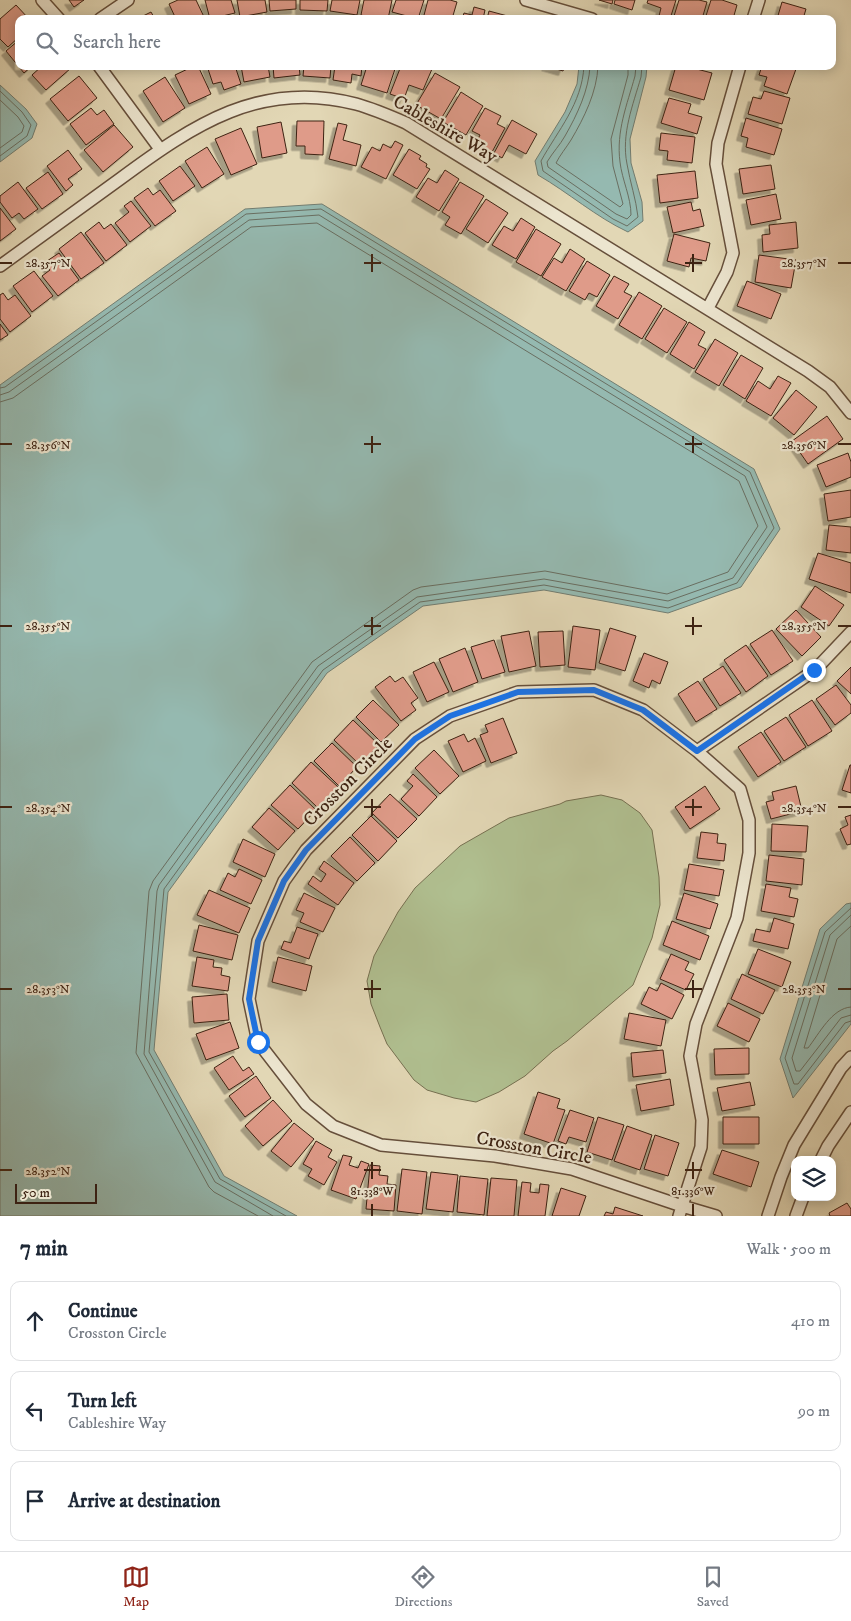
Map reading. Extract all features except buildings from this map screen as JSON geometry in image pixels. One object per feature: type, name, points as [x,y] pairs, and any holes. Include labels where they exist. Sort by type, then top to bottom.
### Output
[{"type":"street","points":[[42,0],[55,15]]},
{"type":"street","points":[[106,15],[128,0]]},
{"type":"street","points":[[526,0],[578,15]]},
{"type":"street","points":[[754,15],[759,0]]},
{"type":"street","points":[[102,70],[160,149]]},
{"type":"street","points":[[708,308],[727,272],[733,253],[716,164],[718,143],[739,70]]},
{"type":"street","name":"Cableshire Way","points":[[0,266],[160,149],[208,120],[248,105],[271,100],[318,98],[356,104],[406,123],[708,308],[830,387],[851,413]]},
{"type":"street","points":[[697,751],[814,670],[851,632]]},
{"type":"street","name":"Crosston Circle","points":[[680,1211],[701,1146],[702,1120],[690,1056],[696,1024],[736,918],[749,852],[749,820],[740,789],[697,751],[643,710],[594,690],[518,692],[450,716],[415,739],[306,850],[284,881],[258,941],[249,999],[258,1042],[306,1104],[333,1126],[381,1144],[495,1156],[572,1169],[680,1211],[716,1216]]},
{"type":"street","points":[[768,1216],[794,1145],[841,1068],[851,1056]]},
{"type":"street","points":[[823,1156],[851,1112]]},
{"type":"street","points":[[796,1216],[802,1201]]},
{"type":"green space","points":[[601,795],[622,800],[640,813],[652,830],[659,877],[660,905],[652,938],[633,985],[525,1076],[499,1092],[476,1102],[427,1090],[414,1080],[387,1044],[371,1004],[367,981],[374,956],[398,912],[415,888],[460,846],[509,818],[566,801]]},
{"type":"water","points":[[579,70],[647,70],[630,139],[631,163],[642,202],[643,221],[628,232],[538,175],[535,161],[565,112],[577,84]]},
{"type":"water","points":[[0,85],[26,109],[37,124],[32,138],[0,162]]},
{"type":"water","points":[[322,204],[754,469],[780,529],[741,587],[668,613],[544,590],[423,606],[327,673],[168,892],[154,1050],[224,1176],[297,1216],[0,1216],[0,385],[245,209]]},
{"type":"water","points":[[851,903],[851,1024],[793,1098],[780,1059],[820,929],[846,904]]},
{"type":"route","points":[[258,1042],[249,999],[258,941],[284,881],[306,850],[415,739],[450,716],[518,692],[594,690],[643,710],[697,751],[814,670]]}]
